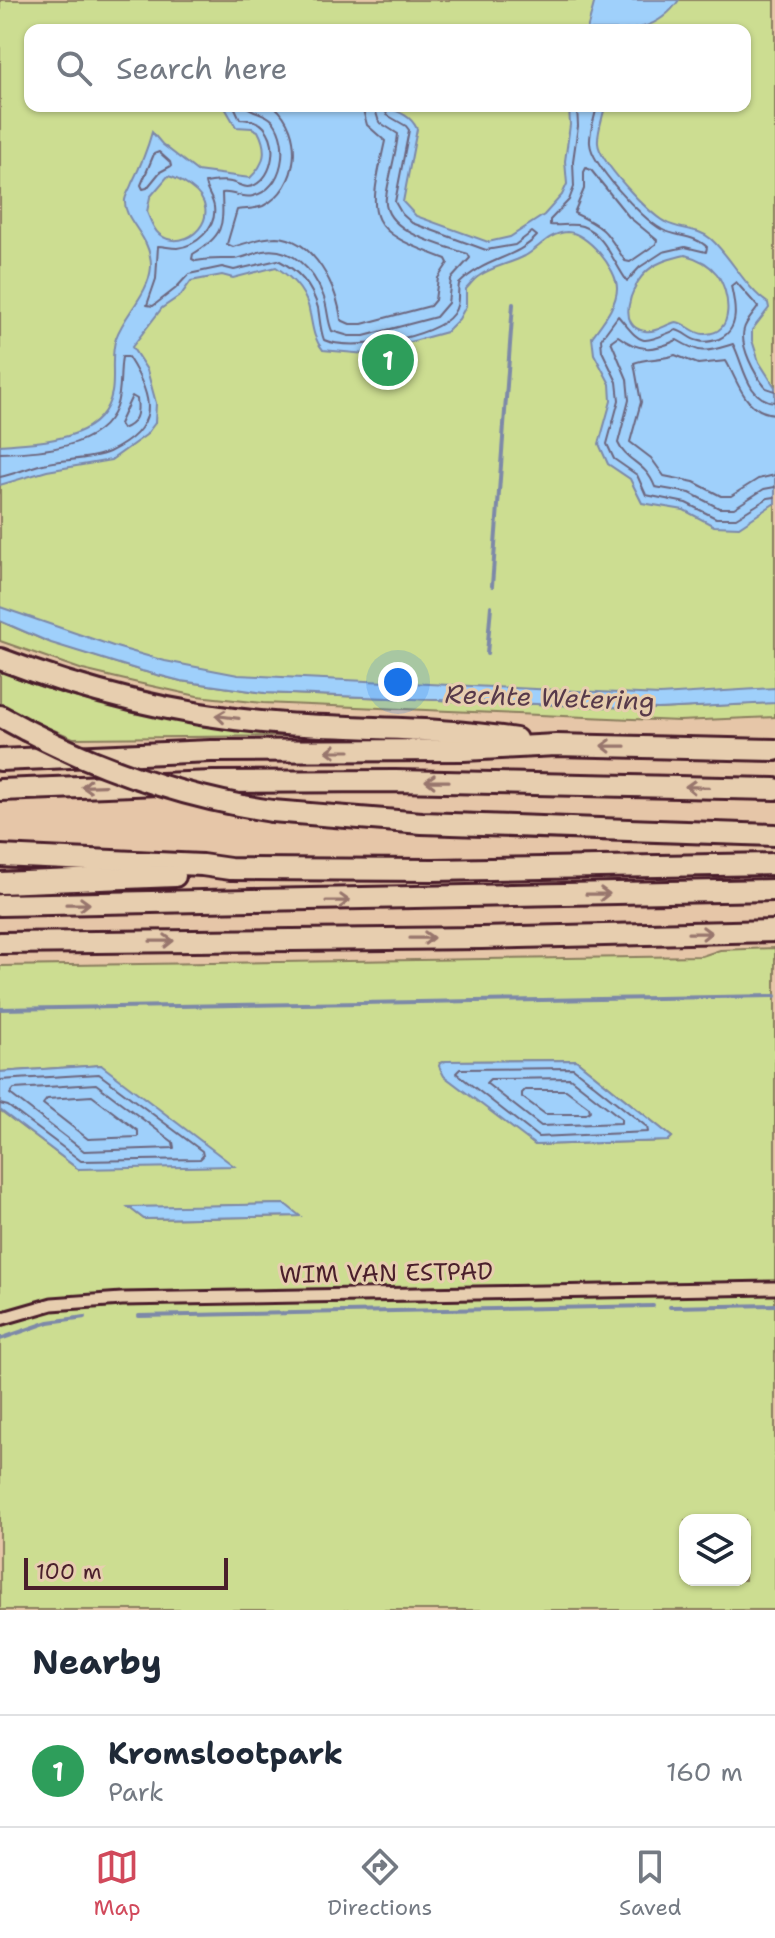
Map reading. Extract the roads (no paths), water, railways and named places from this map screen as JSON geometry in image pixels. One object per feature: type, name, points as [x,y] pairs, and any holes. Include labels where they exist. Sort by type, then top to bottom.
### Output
[{"type":"highway","points":[[0,659],[124,700],[201,714],[284,724],[466,731],[556,745]]},
{"type":"highway","points":[[0,716],[122,773],[197,796],[272,811],[408,822],[775,835]]},
{"type":"highway","points":[[0,760],[211,751],[464,750],[556,745],[775,750]]},
{"type":"highway","points":[[0,790],[213,782],[395,781],[775,789]]},
{"type":"highway","points":[[0,856],[202,865],[230,869],[434,870],[775,864]]},
{"type":"highway","points":[[0,883],[202,875],[230,869]]},
{"type":"highway","points":[[0,905],[775,890]]},
{"type":"highway","points":[[0,943],[482,938],[775,931]]},
{"type":"street","name":"WIM VAN ESTPAD","points":[[0,1319],[52,1304],[122,1299],[775,1288]]},
{"type":"water","points":[[595,0],[679,0],[670,11],[651,24],[589,24]]},
{"type":"water","points":[[227,112],[398,112],[411,120],[417,129],[403,202],[416,216],[488,242],[510,237],[544,215],[562,195],[567,184],[565,161],[569,112],[603,112],[598,143],[615,174],[657,217],[711,239],[753,290],[768,303],[769,308],[752,330],[752,340],[759,362],[775,387],[775,503],[739,527],[714,526],[684,510],[642,503],[630,479],[608,464],[599,444],[611,401],[610,384],[594,354],[592,337],[614,301],[616,280],[592,245],[567,232],[544,241],[525,256],[477,277],[466,289],[466,306],[459,319],[446,332],[366,354],[323,350],[315,337],[302,293],[276,267],[233,278],[222,275],[191,281],[181,295],[162,308],[132,347],[147,370],[156,403],[155,423],[146,435],[111,460],[47,471],[0,485],[0,445],[67,436],[96,421],[106,409],[112,392],[116,338],[146,286],[151,267],[147,246],[128,215],[125,200],[152,132],[162,144],[197,171],[250,178],[262,162],[264,151],[258,131],[236,127]],"holes":[[[168,176],[180,180],[201,198],[205,209],[204,220],[191,236],[180,240],[169,239],[153,227],[147,212],[150,197]],[[685,255],[717,274],[725,291],[727,311],[721,328],[704,334],[676,322],[653,331],[636,328],[631,322],[629,306],[639,280],[648,270]]]},
{"type":"water","name":"Rechte Wetering","points":[[0,607],[165,661],[238,675],[660,695],[775,688],[775,703],[658,709],[265,693],[181,681],[51,643],[0,621]]},
{"type":"water","points":[[576,1060],[672,1137],[668,1141],[535,1145],[444,1076],[439,1066],[446,1061]]},
{"type":"water","points":[[101,1065],[234,1166],[78,1169],[0,1110],[0,1072]]},
{"type":"water","points":[[285,1204],[300,1216],[144,1219],[128,1207]]},
{"type":"waterway","points":[[492,586],[513,304]]},
{"type":"waterway","points":[[487,654],[491,606]]},
{"type":"waterway","points":[[0,1009],[775,996]]},
{"type":"waterway","points":[[670,1307],[775,1305]]},
{"type":"waterway","points":[[139,1316],[653,1306]]},
{"type":"waterway","points":[[0,1339],[49,1322],[85,1317]]},
{"type":"place","name":"Kromslootpark","points":[[388,360]]}]
